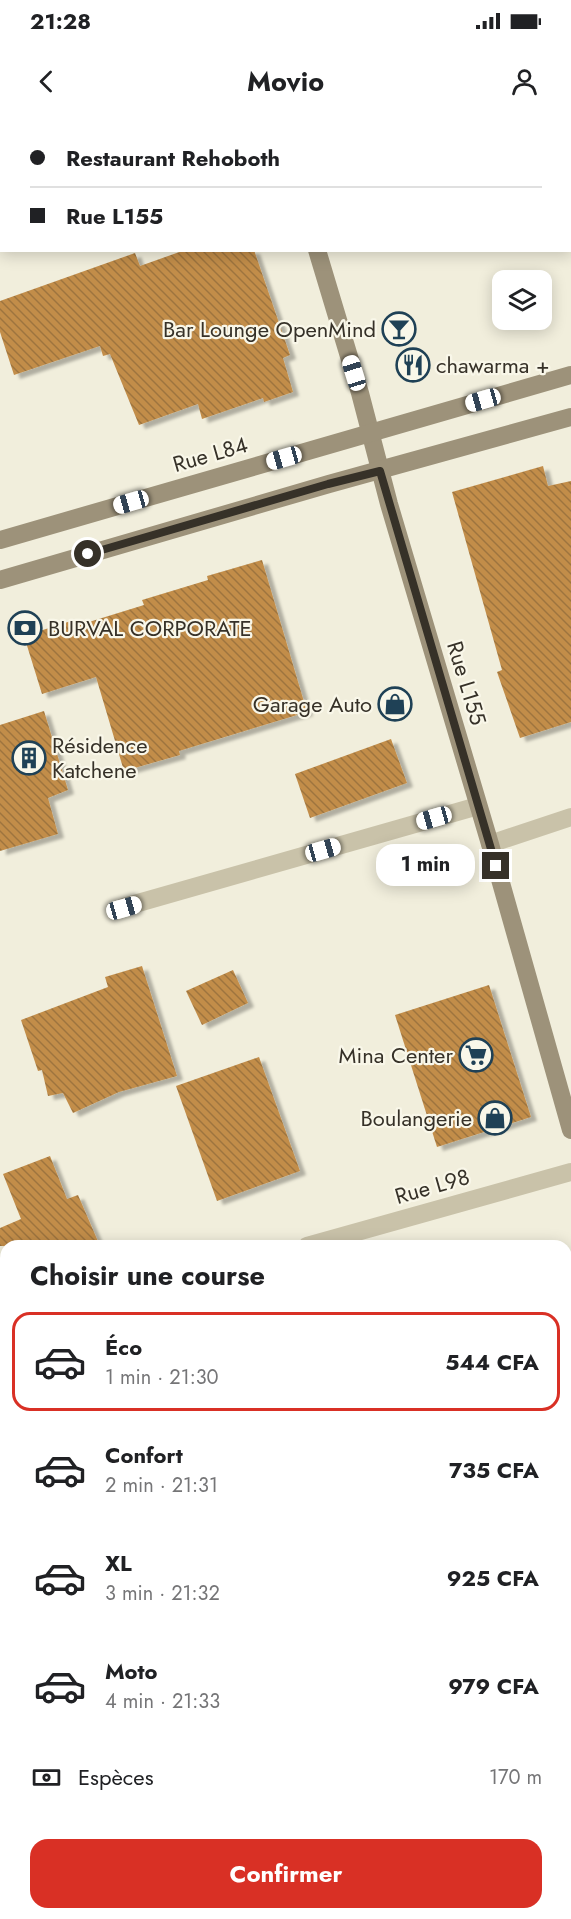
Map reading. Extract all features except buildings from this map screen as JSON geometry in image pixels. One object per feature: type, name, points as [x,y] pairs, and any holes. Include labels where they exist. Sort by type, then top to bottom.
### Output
[{"type":"main road","name":"Rue L155","points":[[318,252],[571,1130]]},
{"type":"main road","name":"Rue L84","points":[[0,540],[571,375]]},
{"type":"main road","points":[[0,580],[328,484],[571,417]]},
{"type":"street","points":[[124,908],[478,806]]},
{"type":"street","points":[[490,844],[571,817]]},
{"type":"street","name":"Rue L98","points":[[328,1240],[571,1172]]},
{"type":"place","name":"Bar Lounge OpenMind","points":[[399,329]]},
{"type":"place","name":"chawarma +","points":[[413,365]]},
{"type":"place","name":"BURVAL CORPORATE","points":[[25,628]]},
{"type":"place","name":"Garage Auto","points":[[395,704]]},
{"type":"place","name":"Résidence Katchene","points":[[29,758]]},
{"type":"place","name":"Mina Center","points":[[476,1055]]},
{"type":"place","name":"Boulangerie","points":[[495,1118]]},
{"type":"route","points":[[88,554],[380,471],[496,866]]}]
